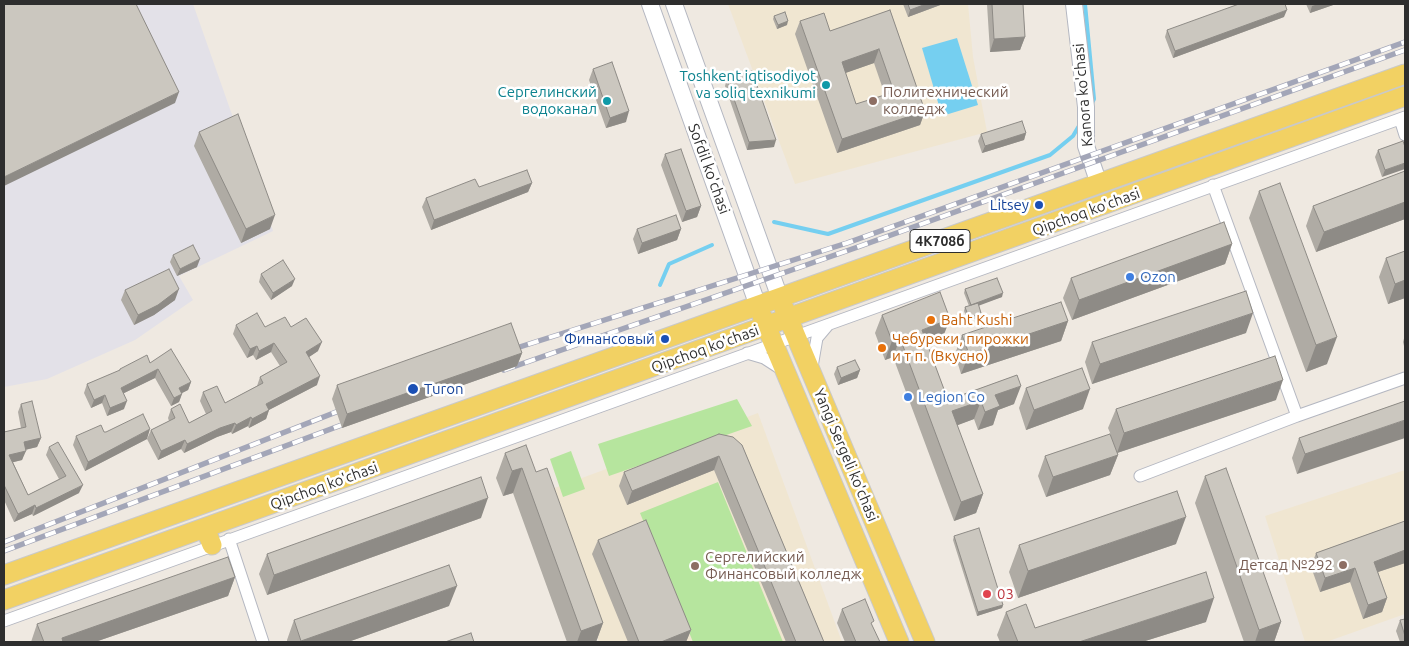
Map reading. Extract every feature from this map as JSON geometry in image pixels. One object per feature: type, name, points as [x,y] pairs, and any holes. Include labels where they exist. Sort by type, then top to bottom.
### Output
[{"type":"main road","name":"Qipchoq ko'chasi","points":[[4,575],[1405,74]]},
{"type":"main road","name":"Qipchoq ko'chasi","points":[[4,600],[215,538],[508,420],[770,335],[1060,222],[1405,96]]},
{"type":"main road","points":[[1052,200],[1060,222]]},
{"type":"main road","points":[[770,335],[780,298]]},
{"type":"main road","name":"Yangi Sergeli ko'chasi","points":[[780,298],[925,642]]},
{"type":"main road","name":"Yangi Sergeli ko'chasi","points":[[758,306],[898,642]]},
{"type":"main road","points":[[500,398],[508,420]]},
{"type":"street","name":"Sofdil ko'chasi","points":[[650,4],[758,306]]},
{"type":"street","name":"Sofdil ko'chasi","points":[[674,4],[780,298]]},
{"type":"street","name":"Kanora ko'chasi","points":[[1074,4],[1086,113],[1086,146],[1099,184]]},
{"type":"street","points":[[1402,118],[1405,135]]},
{"type":"street","name":"Qipchoq ko'chasi","points":[[792,327],[832,323],[1402,118]]},
{"type":"street","points":[[1213,185],[1297,416]]},
{"type":"street","points":[[739,253],[761,244]]},
{"type":"street","name":"Qipchoq ko'chasi","points":[[812,373],[812,358],[817,338],[832,323]]},
{"type":"street","name":"Qipchoq ko'chasi","points":[[4,621],[215,538],[745,353],[770,335]]},
{"type":"street","name":"Qipchoq ko'chasi","points":[[745,353],[772,362],[789,381]]},
{"type":"street","points":[[1140,476],[1297,416],[1405,378]]},
{"type":"street","points":[[215,538],[262,642]]},
{"type":"shaded area","points":[[4,4],[193,4],[273,231],[179,276],[193,300],[135,340],[47,379],[4,387]]},
{"type":"shaded area","name":"Политехнический колледж","points":[[728,4],[968,4],[973,57],[987,132],[795,184]]},
{"type":"shaded area","name":"Сергелийский Финансовый колледж","points":[[758,413],[842,642],[599,642],[552,489]]},
{"type":"shaded area","name":"Детсад №292","points":[[1405,470],[1405,614],[1326,642],[1305,642],[1265,516]]},
{"type":"green space","points":[[737,399],[752,426],[609,476],[598,444]]},
{"type":"green space","points":[[571,451],[585,489],[563,497],[550,459]]},
{"type":"green space","points":[[718,482],[783,642],[693,642],[640,513]]},
{"type":"water","points":[[957,38],[978,105],[942,116],[922,48]]},
{"type":"building","points":[[4,4],[136,4],[179,92],[4,177]]},
{"type":"building","points":[[908,4],[926,4],[910,10]]},
{"type":"building","points":[[992,4],[1023,4],[1025,37],[994,39]]},
{"type":"building","points":[[1239,4],[1285,4],[1287,10],[1175,51],[1167,30]]},
{"type":"building","name":"Toshkent iqtisodiyot va soliq texnikumi","points":[[890,10],[925,111],[842,139],[800,21],[824,13],[830,31]],"holes":[[[879,49],[894,92],[856,104],[842,62]]]},
{"type":"building","points":[[785,12],[788,21],[778,25],[774,16]]},
{"type":"building","points":[[612,62],[629,111],[610,118],[593,69]]},
{"type":"building","points":[[752,71],[776,140],[749,142],[727,79]]},
{"type":"building","points":[[238,114],[275,215],[246,229],[199,132]]},
{"type":"building","points":[[1022,121],[1026,133],[985,146],[981,134]]},
{"type":"building","points":[[1403,141],[1405,163],[1385,170],[1378,150]]},
{"type":"building","points":[[681,149],[701,206],[686,211],[665,154]]},
{"type":"building","points":[[527,170],[532,183],[434,220],[426,198],[475,179],[479,187]]},
{"type":"building","points":[[1405,171],[1405,202],[1324,232],[1313,206]]},
{"type":"building","points":[[1280,183],[1337,337],[1316,345],[1259,191]]},
{"type":"building","points":[[676,215],[681,229],[642,243],[637,229]]},
{"type":"building","points":[[1224,222],[1232,244],[1079,300],[1071,278]]},
{"type":"building","points":[[193,245],[200,259],[180,269],[173,255]]},
{"type":"building","points":[[1405,251],[1405,280],[1395,284],[1386,258]]},
{"type":"building","points":[[283,260],[295,279],[273,293],[261,274]]},
{"type":"building","points":[[169,269],[179,289],[158,305],[138,315],[125,290]]},
{"type":"building","points":[[997,278],[1003,293],[971,305],[965,289]]},
{"type":"building","points":[[1246,291],[1253,313],[1100,364],[1092,342]]},
{"type":"building","points":[[940,292],[950,319],[922,330],[948,400],[1017,375],[1021,386],[995,395],[1000,406],[985,412],[981,401],[952,411],[983,494],[961,502],[900,338],[892,341],[882,315]]},
{"type":"building","points":[[1061,302],[1068,321],[969,354],[962,335]]},
{"type":"building","points":[[978,303],[981,313],[969,318],[965,307]]},
{"type":"building","points":[[257,313],[265,327],[285,317],[291,327],[306,318],[322,342],[306,352],[320,376],[266,404],[269,410],[252,419],[251,417],[236,425],[235,423],[220,428],[187,444],[185,440],[161,451],[151,430],[175,418],[171,409],[180,404],[189,423],[212,411],[203,392],[217,386],[225,403],[263,383],[260,377],[287,362],[274,343],[259,351],[257,346],[250,349],[236,325]]},
{"type":"building","points":[[511,323],[522,353],[347,414],[337,385]]},
{"type":"building","points":[[171,349],[191,382],[179,388],[182,394],[174,398],[158,369],[121,388],[127,401],[110,408],[105,395],[94,400],[87,384],[120,370],[147,355],[150,363]]},
{"type":"building","points":[[1275,356],[1283,380],[1124,433],[1116,409]]},
{"type":"building","points":[[855,360],[860,370],[841,378],[837,367]]},
{"type":"building","points":[[1082,368],[1090,389],[1034,410],[1026,388]]},
{"type":"building","points":[[32,401],[41,438],[24,442],[26,451],[9,455],[28,495],[66,476],[49,447],[58,442],[83,485],[36,508],[35,505],[18,514],[4,485],[4,432],[26,427],[21,404]]},
{"type":"building","points":[[1405,401],[1405,420],[1305,454],[1299,438]]},
{"type":"building","points":[[143,414],[150,429],[88,462],[76,436],[101,425],[104,432],[106,432]]},
{"type":"building","points":[[719,434],[733,437],[742,445],[824,642],[796,642],[719,456],[632,491],[624,472]]},
{"type":"building","points":[[1110,434],[1118,455],[1053,477],[1045,456]]},
{"type":"building","points":[[526,445],[536,472],[547,468],[603,623],[581,631],[522,468],[512,471],[505,453]]},
{"type":"building","points":[[1226,468],[1281,622],[1259,630],[1205,476]]},
{"type":"building","points":[[481,477],[488,498],[274,575],[267,554]]},
{"type":"building","points":[[1177,491],[1186,517],[1028,571],[1019,545]]},
{"type":"building","points":[[646,520],[691,630],[661,642],[639,642],[598,540]]},
{"type":"building","points":[[1405,521],[1405,550],[1374,562],[1387,598],[1368,605],[1355,568],[1325,578],[1316,553]]},
{"type":"building","points":[[979,528],[1003,605],[978,612],[954,536]]},
{"type":"building","points":[[228,557],[235,577],[62,638],[63,642],[44,642],[37,624]]},
{"type":"building","points":[[449,565],[457,586],[301,641],[294,620]]},
{"type":"building","points":[[1206,572],[1214,598],[1079,642],[1018,642],[1006,612],[1026,604],[1035,628]]},
{"type":"building","points":[[865,599],[874,621],[871,623],[880,642],[856,642],[842,609]]},
{"type":"building","points":[[1405,619],[1405,636],[1400,620]]},
{"type":"building","points":[[471,633],[474,642],[445,642]]},
{"type":"waterway","points":[[1085,4],[1094,99],[1092,103]]},
{"type":"waterway","points":[[774,222],[828,234],[1050,155],[1073,136],[1080,124]]},
{"type":"waterway","points":[[660,285],[669,264],[712,245]]},
{"type":"railway","points":[[507,351],[847,243],[1405,42]]},
{"type":"railway","points":[[504,370],[855,248],[1405,50]]},
{"type":"railway","points":[[4,542],[349,407]]},
{"type":"railway","points":[[4,551],[355,420]]},
{"type":"place","name":"Toshkent iqtisodiyot va soliq texnikumi","points":[[826,85]]},
{"type":"place","name":"Сергелинский водоканал","points":[[607,101]]},
{"type":"place","name":"Политехнический колледж","points":[[873,101]]},
{"type":"place","name":"Litsey","points":[[1039,205]]},
{"type":"place","name":"Ozon","points":[[1130,277]]},
{"type":"place","name":"Baht Kushi","points":[[931,320]]},
{"type":"place","name":"Финансовый","points":[[665,339]]},
{"type":"place","name":"Чебуреки, пирожки и т п. (Вкусно)","points":[[882,348]]},
{"type":"place","name":"Turon","points":[[413,389]]},
{"type":"place","name":"Legion Co","points":[[908,397]]},
{"type":"place","name":"Детсад №292","points":[[1343,565]]},
{"type":"place","name":"Сергелийский Финансовый колледж","points":[[695,566]]},
{"type":"place","name":"03","points":[[987,594]]}]
